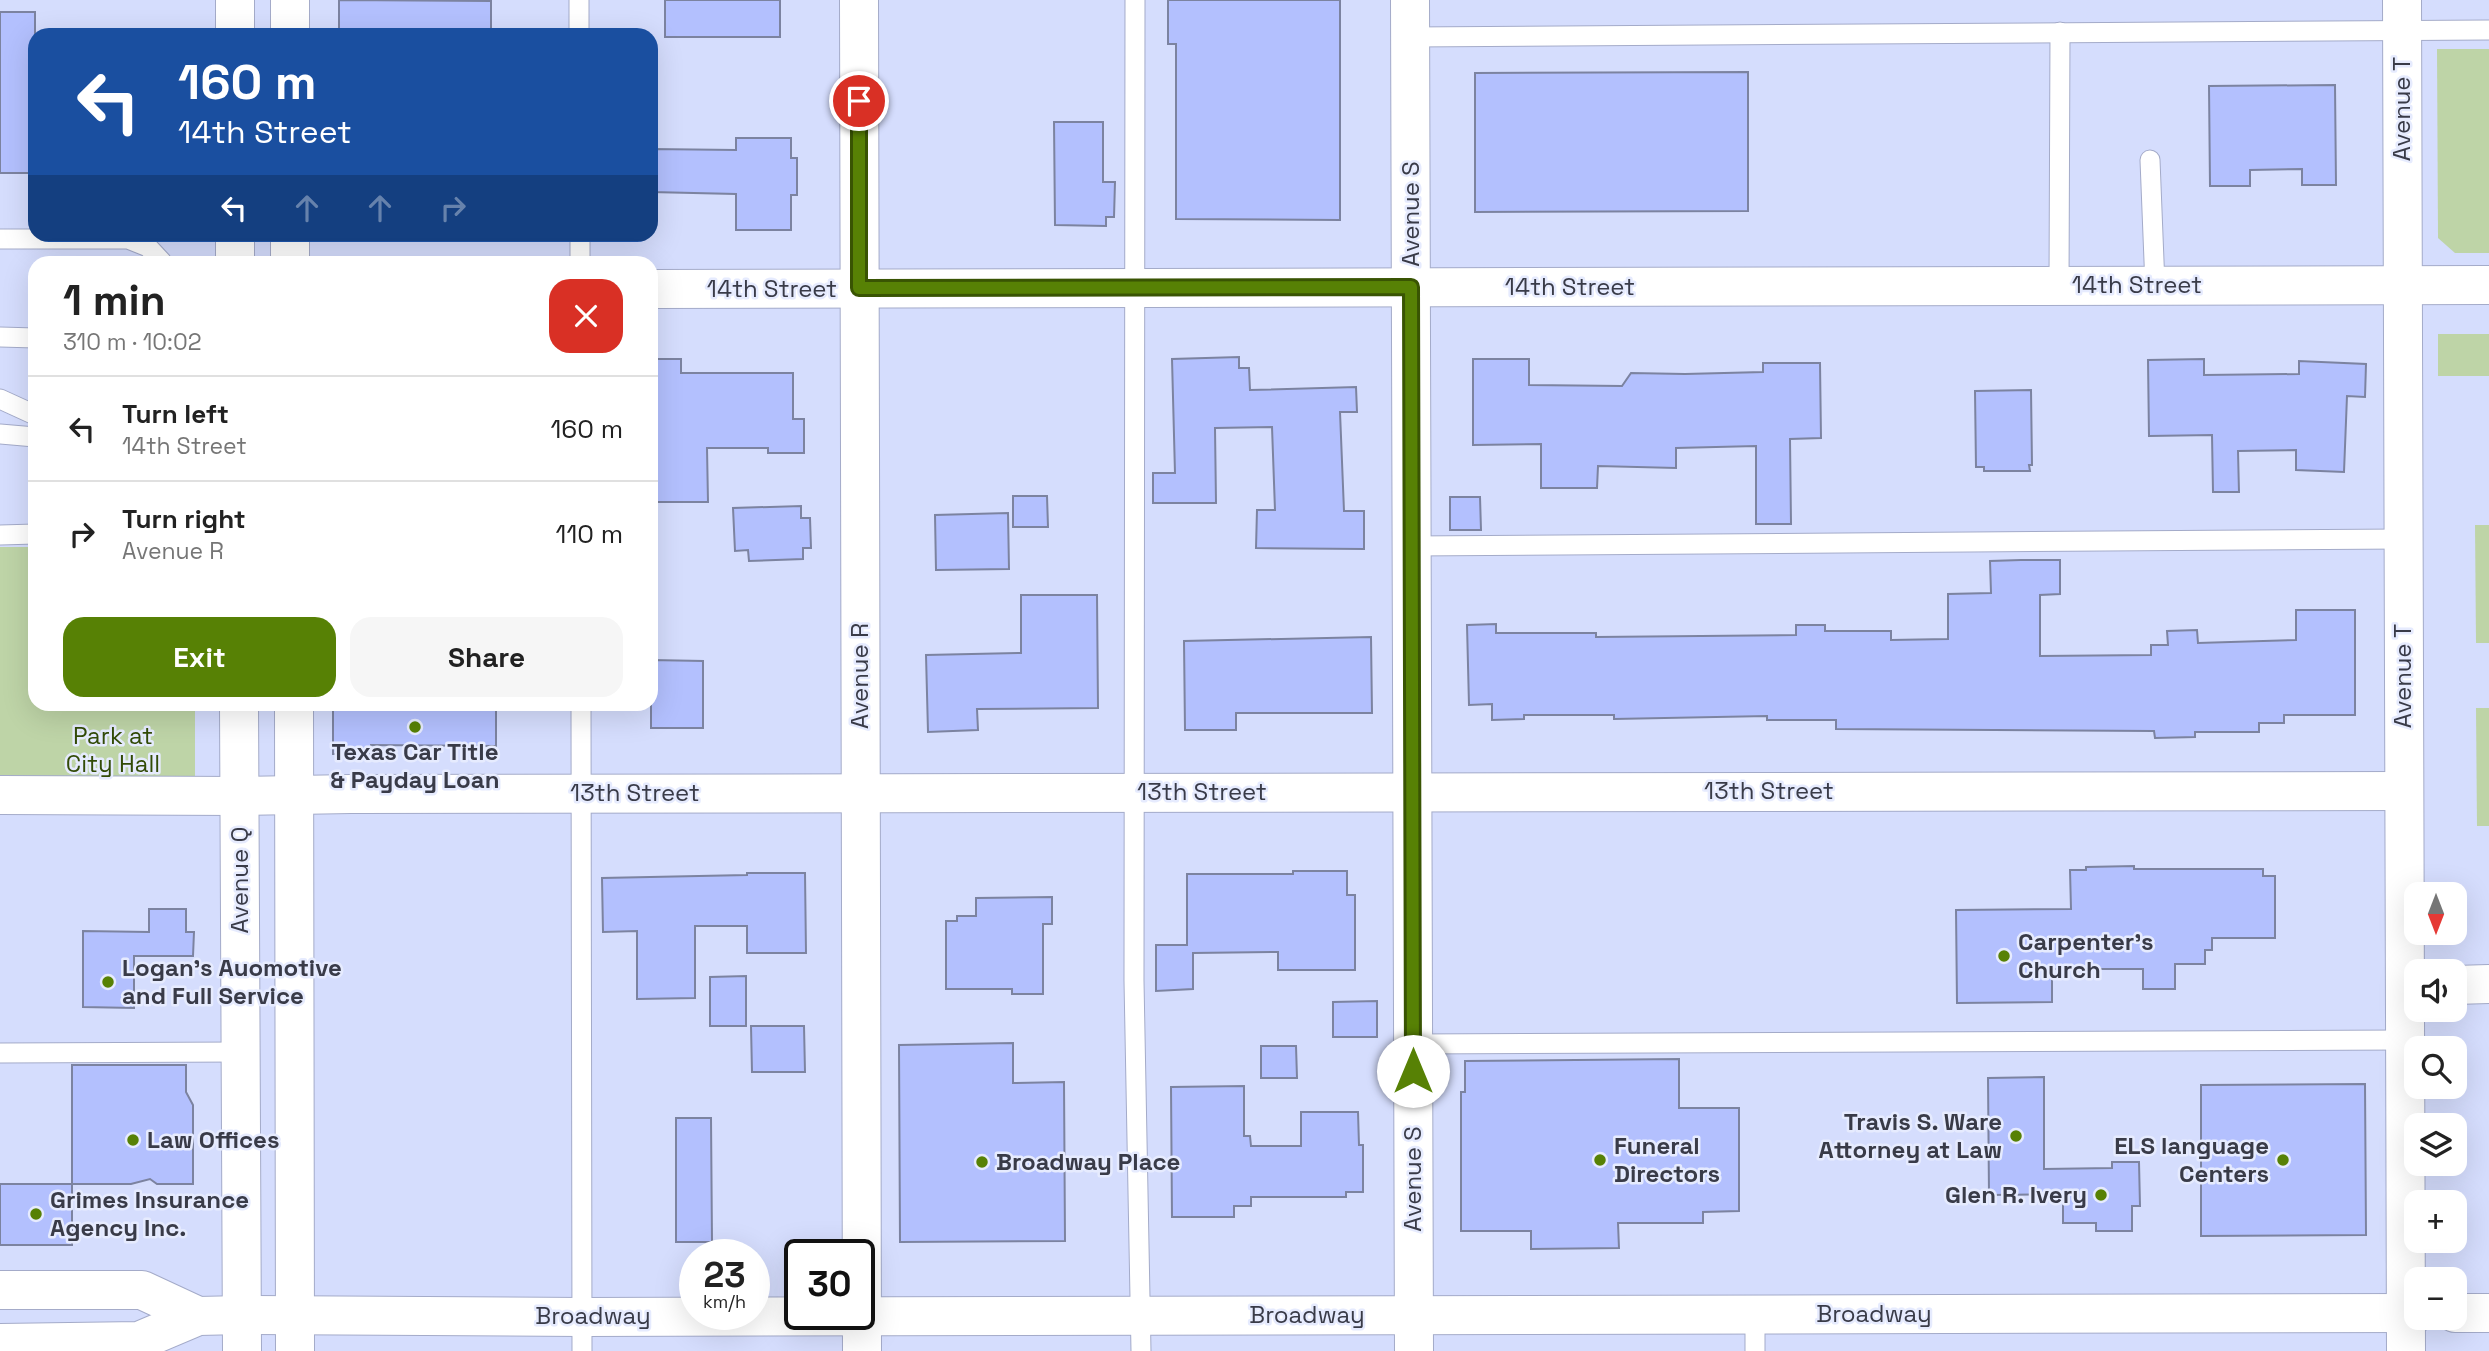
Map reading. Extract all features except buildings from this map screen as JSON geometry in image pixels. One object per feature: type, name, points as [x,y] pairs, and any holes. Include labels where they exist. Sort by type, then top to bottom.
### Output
[{"type":"main road","points":[[235,0],[235,28]]},
{"type":"main road","points":[[290,0],[290,28]]},
{"type":"main road","name":"Avenue R","points":[[859,0],[862,1334]]},
{"type":"main road","name":"Avenue T","points":[[2402,15],[2404,791],[2410,959]]},
{"type":"main road","name":"Avenue S","points":[[1410,18],[1414,1333]]},
{"type":"main road","name":"14th Street","points":[[658,289],[2489,285]]},
{"type":"main road","name":"Avenue Q","points":[[239,711],[242,1333]]},
{"type":"main road","points":[[294,711],[295,1333]]},
{"type":"main road","name":"13th Street","points":[[0,794],[240,796],[2404,791]]},
{"type":"main road","points":[[2467,985],[2489,984]]},
{"type":"main road","name":"Avenue T","points":[[2406,1099],[2410,1267]]},
{"type":"main road","name":"Broadway","points":[[0,1290],[142,1290],[242,1333],[1755,1333],[2404,1313]]},
{"type":"main road","points":[[2467,1313],[2489,1313]]},
{"type":"main road","name":"Broadway","points":[[0,1343],[139,1341],[198,1316]]},
{"type":"main road","name":"Avenue T","points":[[2406,1351],[2409,1330]]},
{"type":"lane","points":[[579,0],[579,28]]},
{"type":"lane","points":[[1136,0],[1134,981],[1141,1333]]},
{"type":"lane","points":[[1410,18],[2060,32],[2402,15],[2489,30]]},
{"type":"lane","points":[[2059,285],[2060,32]]},
{"type":"lane","points":[[2150,160],[2155,286]]},
{"type":"lane","points":[[0,239],[28,239]]},
{"type":"lane","points":[[136,242],[148,247],[156,256]]},
{"type":"lane","points":[[0,337],[28,338]]},
{"type":"lane","points":[[0,399],[28,412]]},
{"type":"lane","points":[[0,434],[28,436]]},
{"type":"lane","points":[[0,535],[28,534]]},
{"type":"lane","points":[[1412,546],[2403,539]]},
{"type":"lane","points":[[581,711],[582,1334]]},
{"type":"lane","points":[[1413,1044],[2404,1040]]},
{"type":"lane","points":[[0,1053],[242,1052]]},
{"type":"green space","points":[[2437,49],[2489,49],[2489,253],[2455,253],[2438,238]]},
{"type":"green space","points":[[2438,334],[2489,334],[2489,376],[2438,376]]},
{"type":"green space","points":[[2475,525],[2489,525],[2489,643],[2476,643]]},
{"type":"green space","name":"Park at City Hall","points":[[0,547],[28,547],[28,711],[195,711],[195,796],[0,795]]},
{"type":"green space","points":[[2476,708],[2489,708],[2489,826],[2477,826]]},
{"type":"place","name":"Texas Car Title & Payday Loan","points":[[415,727]]},
{"type":"place","name":"Carpenter's Church","points":[[2004,956]]},
{"type":"place","name":"Logan's Auomotive and Full Service","points":[[108,982]]},
{"type":"place","name":"Travis S. Ware Attorney at Law","points":[[2016,1136]]},
{"type":"place","name":"Law Offices","points":[[133,1140]]},
{"type":"place","name":"Funeral Directors","points":[[1600,1160]]},
{"type":"place","name":"ELS language Centers","points":[[2283,1160]]},
{"type":"place","name":"Broadway Place","points":[[982,1162]]},
{"type":"place","name":"Glen R. Ivery","points":[[2101,1195]]},
{"type":"place","name":"Grimes Insurance Agency Inc.","points":[[36,1214]]},
{"type":"route","points":[[859,101],[859,288],[1411,287],[1413,1071]]}]
